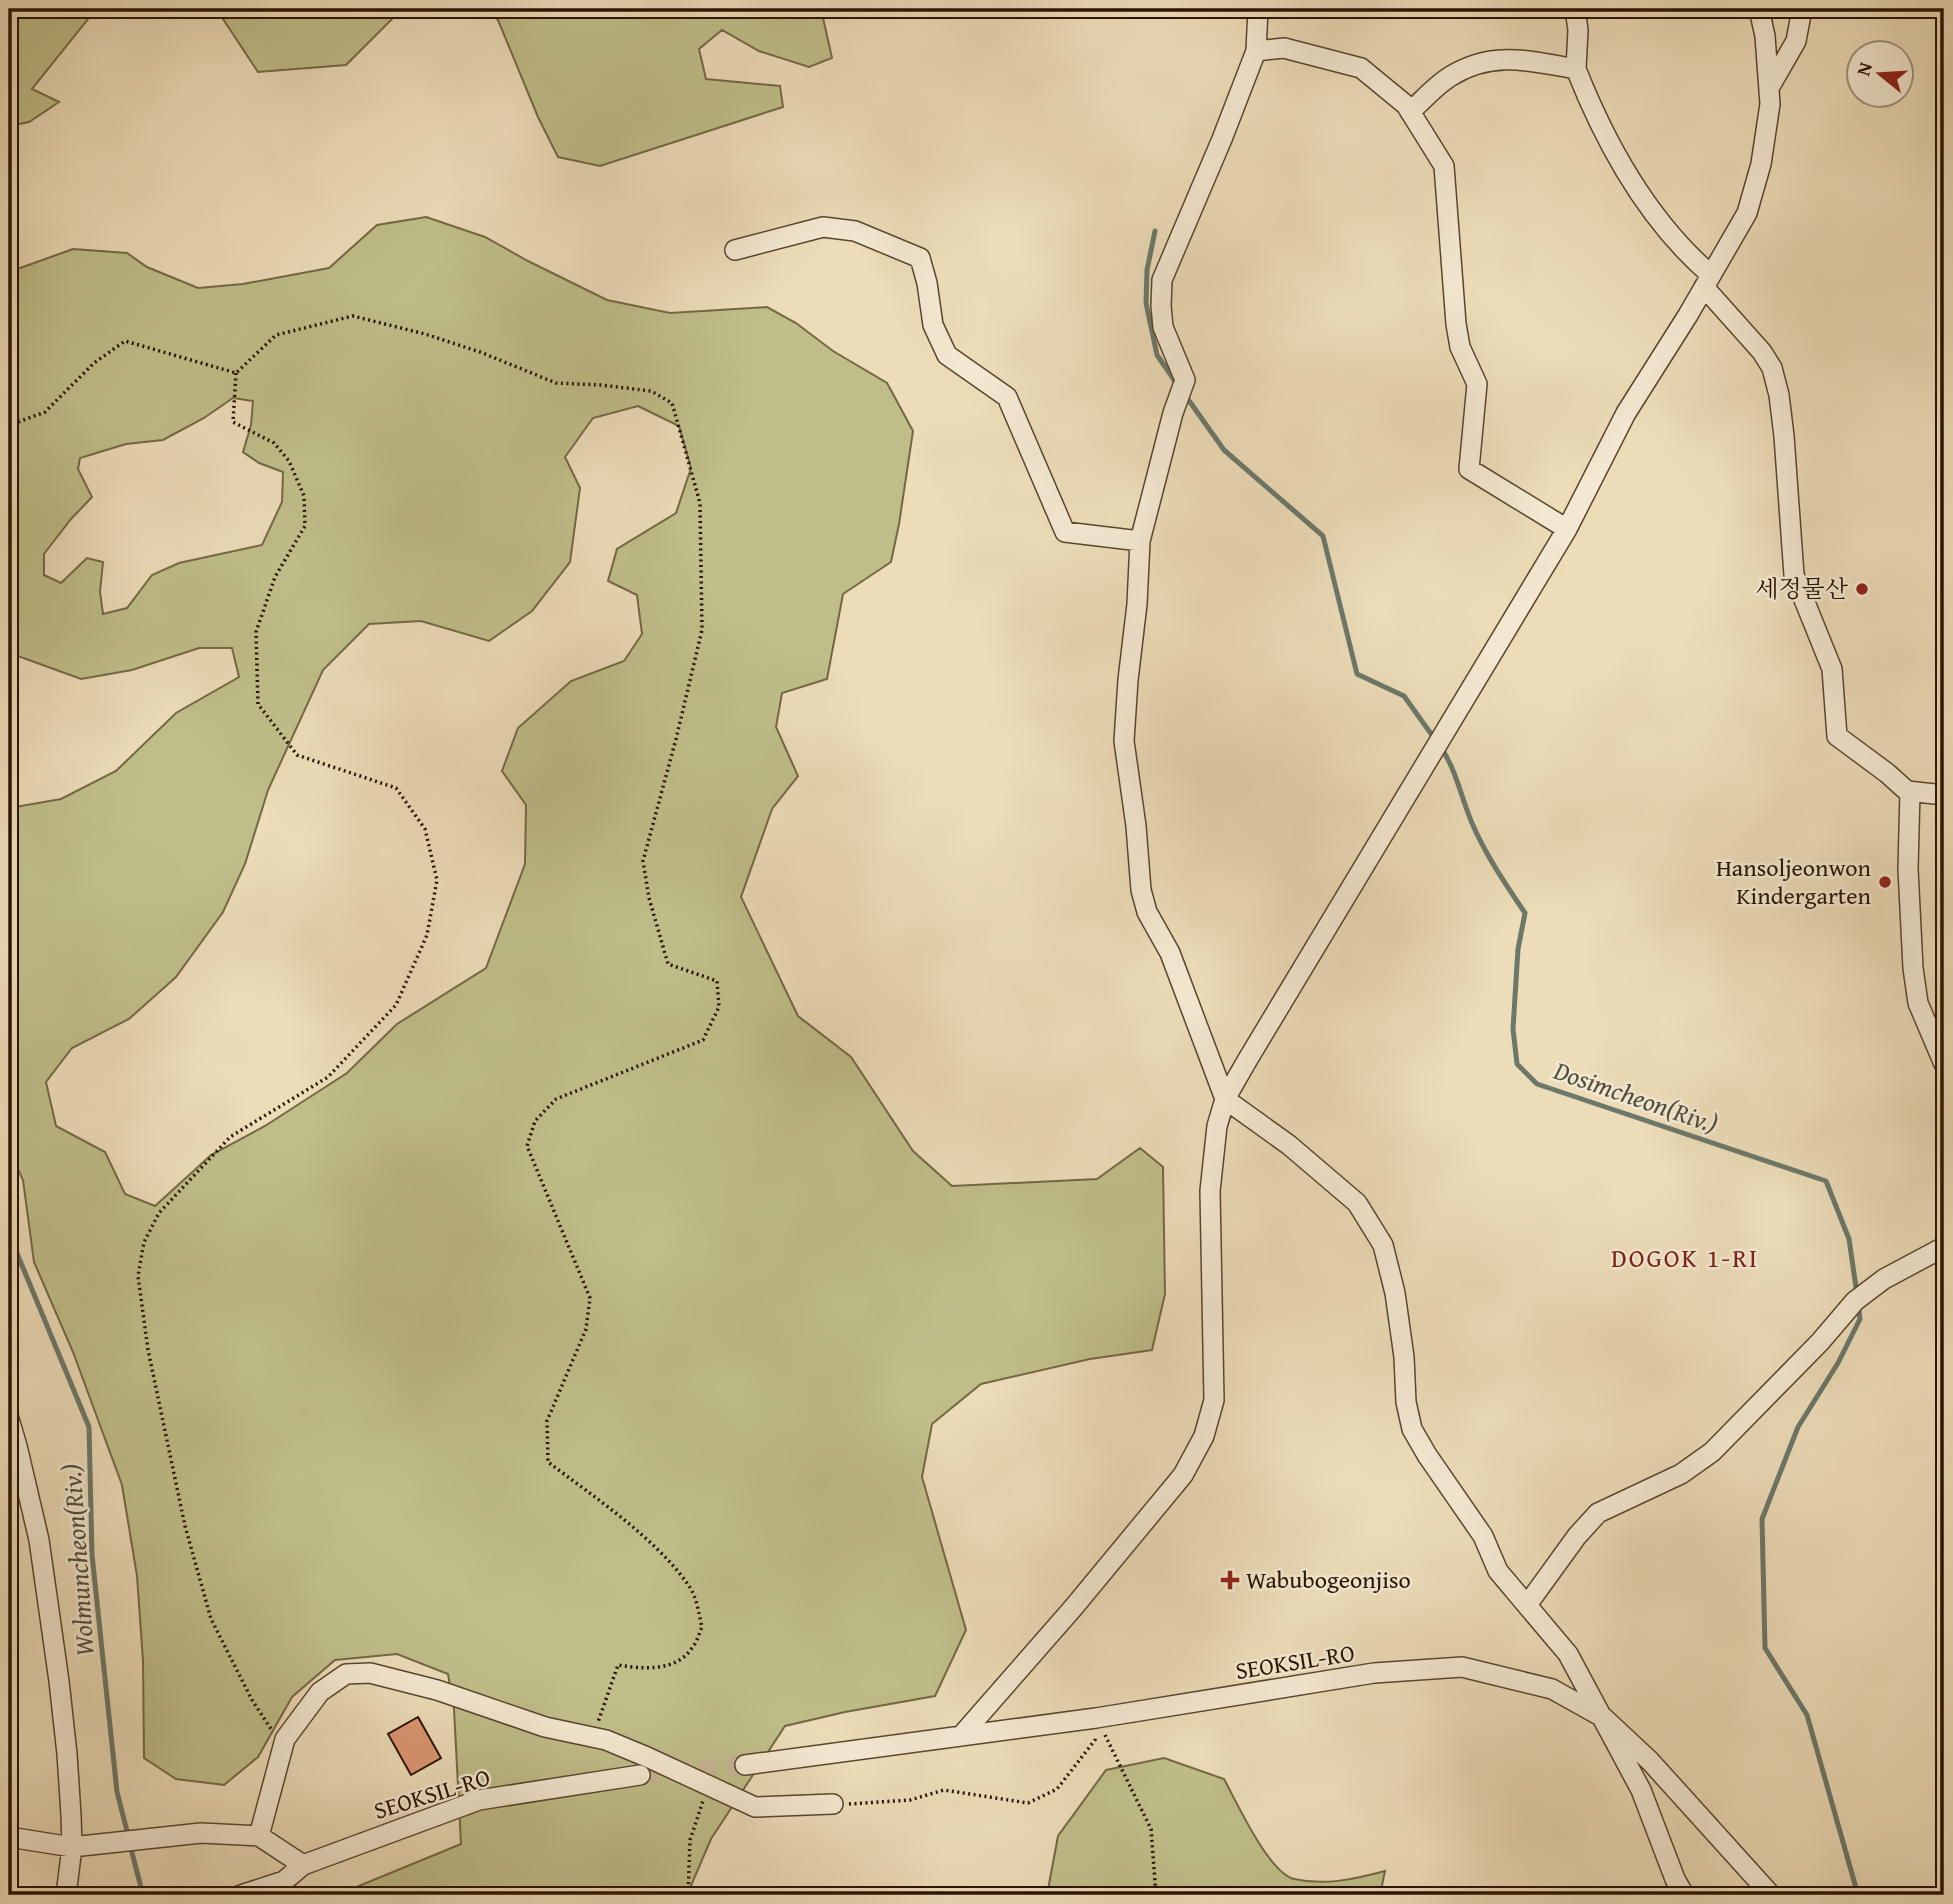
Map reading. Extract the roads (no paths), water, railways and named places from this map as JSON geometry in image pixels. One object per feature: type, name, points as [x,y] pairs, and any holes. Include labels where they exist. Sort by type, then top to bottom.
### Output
[{"type":"street","points":[[1258,9],[1256,51],[1162,280],[1163,327],[1185,380],[1173,413],[1140,541],[1124,741],[1136,826],[1141,890],[1147,912],[1170,953],[1225,1099],[1289,1145],[1357,1203],[1383,1245],[1395,1293],[1404,1357],[1406,1402],[1412,1429],[1483,1536],[1498,1571],[1567,1654],[1642,1790],[1675,1879],[1684,1895]]},
{"type":"street","points":[[1575,9],[1578,30],[1576,69],[1591,108],[1607,138],[1643,197],[1772,368],[1779,395],[1784,436],[1794,575],[1832,668],[1837,736],[1910,792],[1944,795]]},
{"type":"street","points":[[961,1736],[1073,1608],[1183,1475],[1204,1436],[1214,1400],[1210,1191],[1217,1126],[1225,1099],[1567,529],[1626,413],[1746,214],[1761,164],[1770,104],[1765,36],[1759,9]]},
{"type":"street","points":[[1769,88],[1796,41],[1802,9]]},
{"type":"street","points":[[1256,51],[1284,48],[1361,68],[1406,105],[1444,166],[1456,324],[1460,347],[1477,384],[1469,469],[1567,529]]},
{"type":"street","points":[[1410,112],[1448,77],[1474,64],[1508,58],[1576,69]]},
{"type":"street","points":[[735,250],[823,227],[855,231],[920,258],[927,283],[933,325],[947,355],[1007,397],[1065,532],[1140,541]]},
{"type":"street","points":[[1910,792],[1908,869],[1913,968],[1918,1003],[1944,1064]]},
{"type":"street","points":[[1527,1605],[1577,1536],[1598,1513],[1681,1474],[1712,1452],[1820,1342],[1855,1301],[1884,1279],[1944,1247]]},
{"type":"street","points":[[9,1419],[39,1540],[81,1846],[66,1895]]},
{"type":"street","name":"SEOKSIL-RO","points":[[745,1765],[1096,1718],[1374,1673],[1462,1667],[1552,1689],[1604,1718],[1650,1761],[1771,1895]]},
{"type":"street","points":[[259,1836],[283,1747],[298,1720],[320,1692],[346,1674],[370,1673],[436,1690],[545,1727],[593,1738],[648,1757],[755,1807],[833,1804]]},
{"type":"street","name":"SEOKSIL-RO","points":[[245,1894],[280,1888],[303,1865],[479,1800],[640,1776]]},
{"type":"street","points":[[9,1837],[81,1846],[201,1833],[259,1836],[303,1865]]},
{"type":"waterway","name":"Dosimcheon(Riv.)","points":[[1155,231],[1147,270],[1146,303],[1157,355],[1177,384]]},
{"type":"waterway","name":"Dosimcheon(Riv.)","points":[[1185,395],[1224,450],[1323,536],[1357,674],[1404,696],[1434,738]]},
{"type":"waterway","name":"Dosimcheon(Riv.)","points":[[1440,746],[1483,846],[1525,913],[1518,949],[1513,1029],[1517,1064],[1537,1084],[1826,1181],[1849,1239],[1857,1294]]},
{"type":"waterway","name":"Wolmuncheon(Riv.)","points":[[9,1234],[89,1427],[92,1555],[117,1792],[128,1835]]},
{"type":"waterway","name":"Dosimcheon(Riv.)","points":[[1858,1304],[1860,1319],[1838,1363],[1798,1427],[1762,1519],[1765,1648],[1807,1715],[1858,1895]]},
{"type":"waterway","name":"Wolmuncheon(Riv.)","points":[[130,1845],[143,1895]]},
{"type":"tunnel","points":[[640,1775],[745,1765]]},
{"type":"place","name":"세정물산","points":[[1862,589]]},
{"type":"place","name":"Hansoljeonwon Kindergarten","points":[[1885,882]]},
{"type":"place","name":"Wabubogeonjiso","points":[[1230,1580]]},
{"type":"district","name":"DOGOK 1-RI","points":[[1685,1258]]}]
